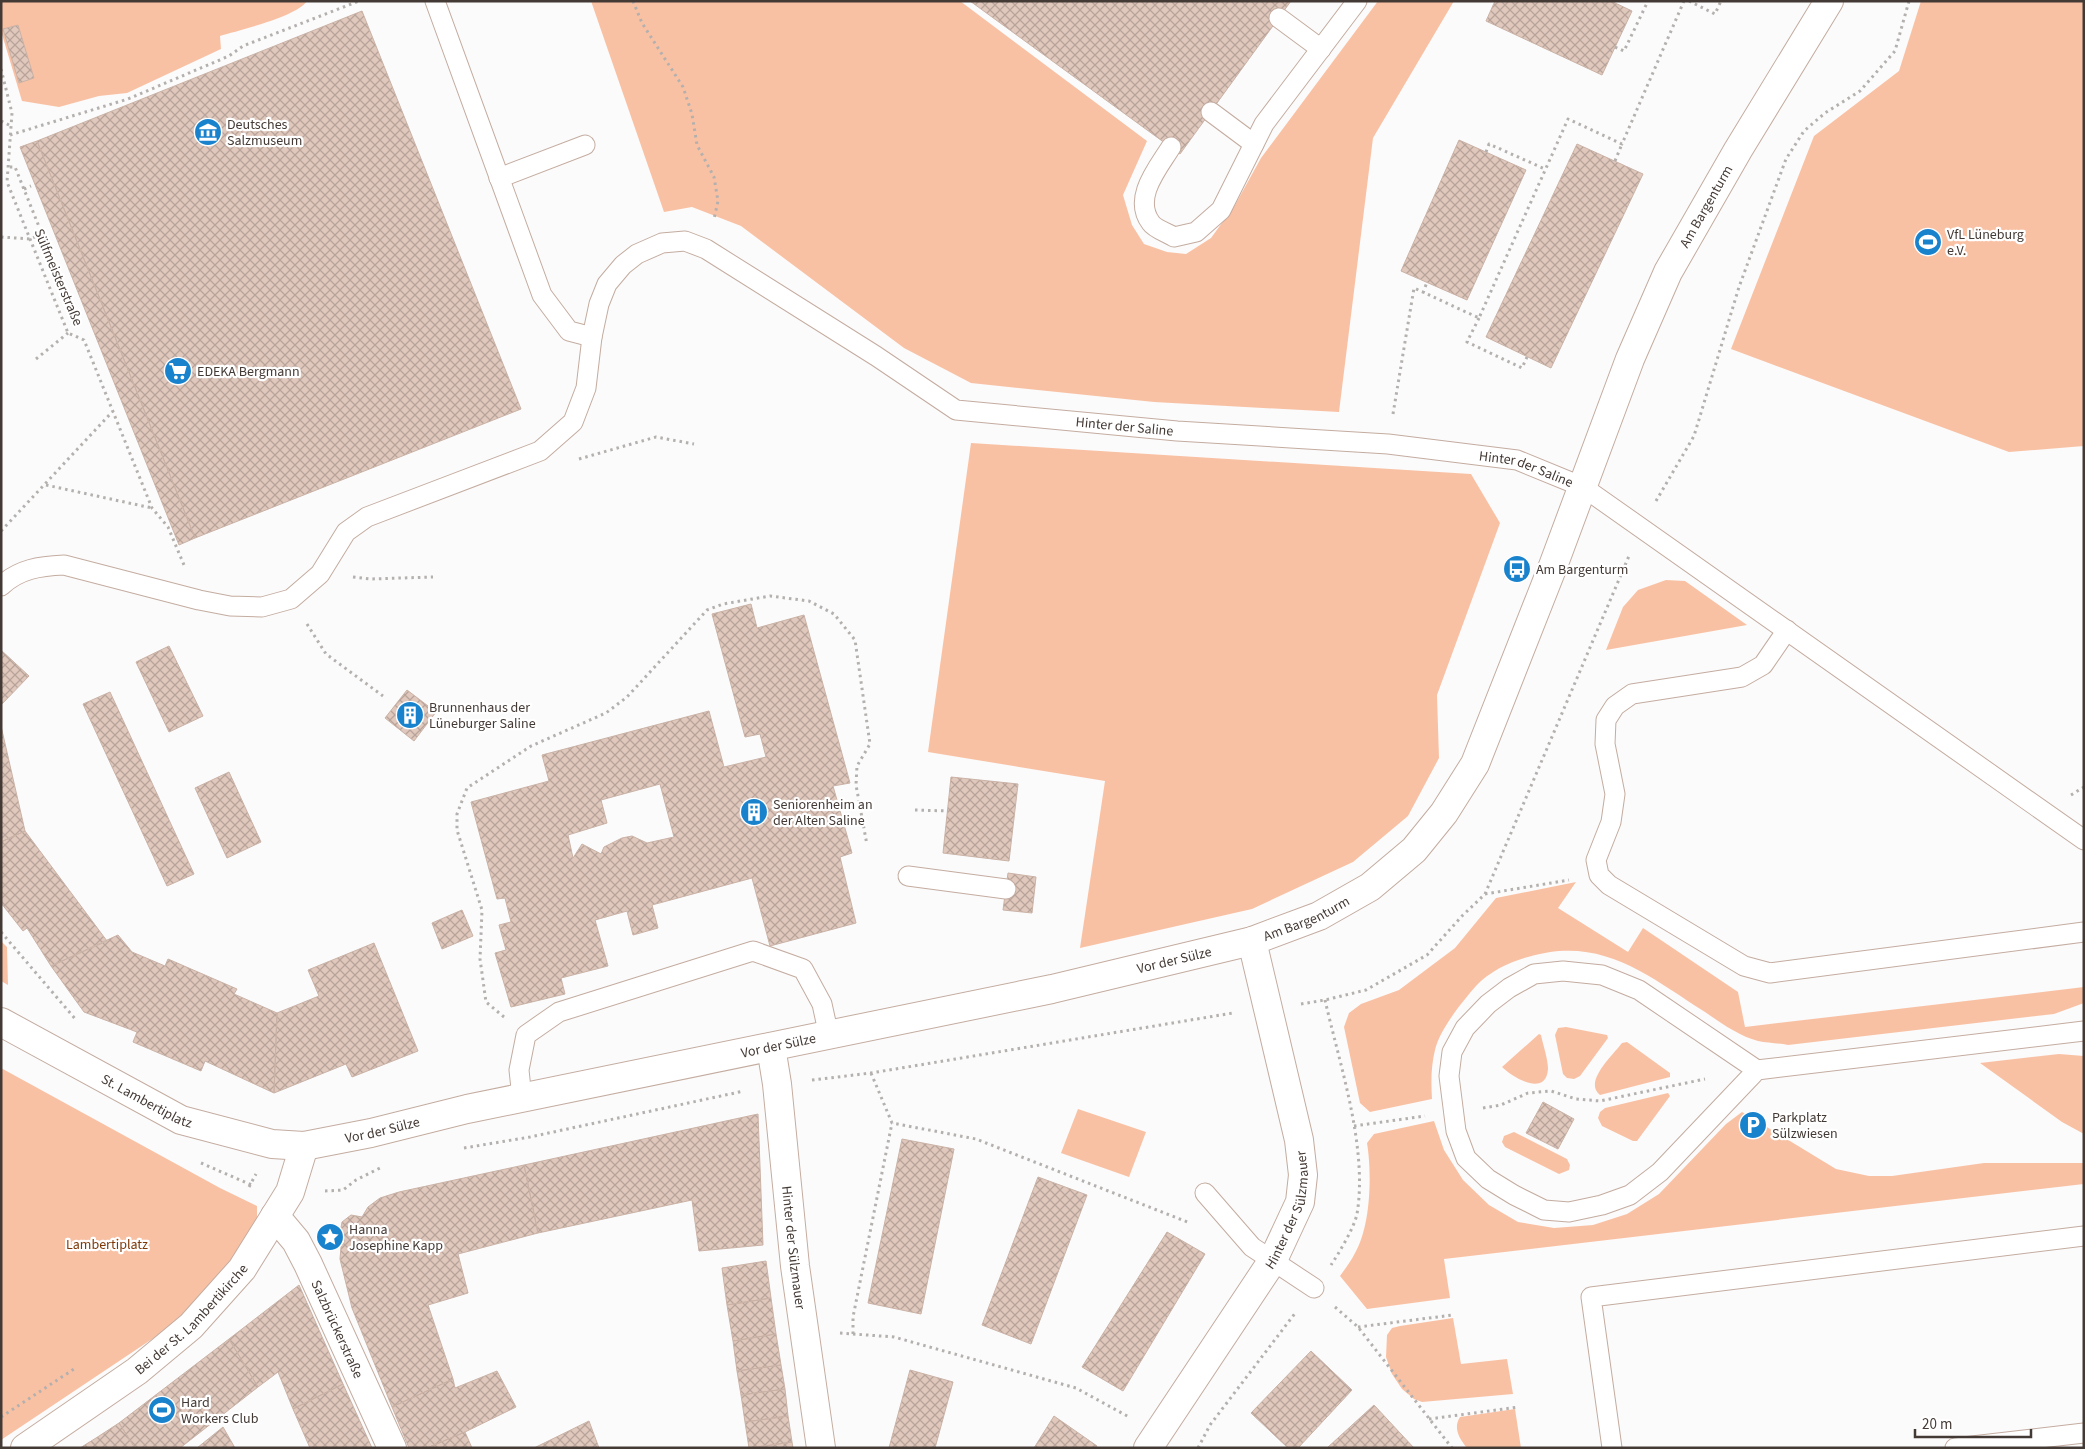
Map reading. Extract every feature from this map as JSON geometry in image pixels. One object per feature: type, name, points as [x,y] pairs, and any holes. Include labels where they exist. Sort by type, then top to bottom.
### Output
[{"type":"street","name":"Am Bargenturm","points":[[1252,941],[1319,916],[1370,887],[1414,850],[1444,813],[1476,764],[1583,487],[1630,359],[1668,272],[1738,150],[1829,1]]},
{"type":"street","name":"Hinter der Sülzmauer","points":[[1153,1441],[1273,1260],[1300,1202],[1303,1175],[1299,1140],[1266,1008],[1252,941]]},
{"type":"street","name":"Vor der Sülze","points":[[304,1146],[522,1098],[1052,989],[1252,941]]},
{"type":"street","name":"St. Lambertiplatz","points":[[1,1022],[181,1120],[272,1144],[304,1146]]},
{"type":"street","name":"Hinter der Sülzmauer","points":[[771,1047],[777,1084],[795,1266],[822,1448]]},
{"type":"street","name":"Bei der St. Lambertikirche","points":[[25,1448],[137,1371],[191,1326],[242,1269],[290,1192],[304,1146]]},
{"type":"street","name":"Salzbrückerstraße","points":[[275,1216],[296,1241],[308,1264],[392,1448]]},
{"type":"lane","points":[[435,1],[542,295],[569,331],[592,337]]},
{"type":"lane","points":[[1171,147],[1148,182],[1144,206],[1151,223],[1174,237],[1196,232],[1221,210],[1264,124],[1357,1]]},
{"type":"lane","points":[[1279,18],[1320,49]]},
{"type":"lane","points":[[1211,112],[1254,144]]},
{"type":"lane","points":[[499,178],[585,145]]},
{"type":"lane","name":"Hinter der Saline","points":[[291,599],[320,574],[346,532],[368,517],[540,451],[574,422],[586,388],[592,337],[599,304],[607,284],[623,264],[637,254],[662,243],[685,241],[706,249],[876,356],[956,410],[1177,431],[1388,444],[1518,460],[1583,487],[2084,840]]},
{"type":"lane","points":[[1,586],[8,579],[24,571],[42,566],[64,565],[230,606],[262,607],[291,599]]},
{"type":"lane","points":[[1787,630],[1763,665],[1742,678],[1632,694],[1615,706],[1606,720],[1606,744],[1615,794],[1611,822],[1596,860],[1599,875],[1609,885],[1744,966],[1770,973],[2084,932]]},
{"type":"lane","points":[[908,876],[1006,889]]},
{"type":"lane","points":[[522,1098],[519,1070],[526,1035],[559,1012],[752,951],[803,969],[822,1004],[829,1036]]},
{"type":"lane","points":[[1757,1070],[1640,990],[1602,974],[1563,971],[1534,974],[1509,988],[1488,1004],[1465,1028],[1452,1052],[1449,1076],[1456,1131],[1466,1158],[1488,1179],[1514,1195],[1544,1210],[1569,1212],[1602,1206],[1630,1195],[1660,1172],[1757,1070],[2084,1031]]},
{"type":"lane","points":[[1205,1193],[1252,1247],[1314,1288]]},
{"type":"lane","points":[[1612,1448],[1591,1298],[2084,1236]]},
{"type":"lane","points":[[1956,1448],[2084,1433]]},
{"type":"path","points":[[10,135],[128,99],[229,56],[243,46],[359,1]]},
{"type":"path","points":[[633,1],[642,23],[682,87],[692,114],[697,145],[714,178],[718,200],[706,249]]},
{"type":"path","points":[[1615,46],[1624,51],[1648,1]]},
{"type":"path","points":[[1614,161],[1684,1]]},
{"type":"path","points":[[1689,1],[1715,14],[1721,1]]},
{"type":"path","name":"Sülfmeisterstraße","points":[[1,69],[12,113],[7,182],[68,332],[84,340],[152,508],[168,527]]},
{"type":"path","points":[[1527,357],[1522,368],[1467,342],[1568,119],[1622,144]]},
{"type":"path","points":[[1,120],[11,126]]},
{"type":"path","points":[[1486,152],[1489,144],[1545,169]]},
{"type":"path","points":[[1,237],[30,239],[42,234],[15,168],[8,167]]},
{"type":"path","points":[[24,189],[31,186]]},
{"type":"path","points":[[1423,293],[1427,282]]},
{"type":"path","points":[[1388,444],[1414,288],[1479,318]]},
{"type":"path","points":[[36,359],[68,332]]},
{"type":"path","points":[[1,532],[113,411]]},
{"type":"path","points":[[540,451],[554,466],[656,437],[694,444]]},
{"type":"path","points":[[46,485],[152,508]]},
{"type":"path","points":[[320,574],[370,579],[432,577]]},
{"type":"path","points":[[526,1035],[486,1002],[480,959],[482,910],[457,830],[457,814],[467,788],[530,746],[606,713],[626,697],[707,610],[723,604],[770,596],[809,601],[834,614],[855,640],[870,744],[857,766],[856,785],[867,846]]},
{"type":"path","points":[[291,599],[326,654],[383,696]]},
{"type":"path","points":[[915,810],[948,811]]},
{"type":"path","points":[[1485,894],[1599,875]]},
{"type":"path","points":[[1,932],[75,1020],[83,1025]]},
{"type":"path","points":[[462,1148],[530,1137],[777,1084],[870,1073],[1266,1008],[1326,1000],[1354,1126],[1359,1170],[1357,1216],[1338,1255],[1210,1424],[1198,1448]]},
{"type":"path","points":[[1354,1126],[1501,1105],[1528,1093],[1551,1091],[1576,1099],[1600,1101],[1687,1082],[1757,1070]]},
{"type":"path","points":[[853,1334],[852,1317],[892,1123],[870,1073]]},
{"type":"path","points":[[892,1123],[976,1139],[1196,1226]]},
{"type":"path","points":[[247,1192],[272,1144]]},
{"type":"path","points":[[343,1190],[356,1180],[388,1165]]},
{"type":"path","points":[[1314,1288],[1358,1327],[1452,1448]]},
{"type":"path","points":[[1358,1327],[1453,1315]]},
{"type":"path","points":[[806,1331],[894,1337],[1076,1388],[1153,1441]]},
{"type":"path","points":[[1,1417],[76,1368]]},
{"type":"path","points":[[1429,1419],[1519,1407]]},
{"type":"green space","points":[[1,1],[307,1],[301,7],[280,18],[220,36],[221,49],[127,93],[99,96],[59,107],[22,101],[1,31]]},
{"type":"green space","points":[[591,1],[960,1],[1147,141],[1123,195],[1132,225],[1144,244],[1167,252],[1186,254],[1211,238],[1235,205],[1261,158],[1378,1],[1454,1],[1373,138],[1339,412],[1154,402],[971,383],[904,348],[741,226],[692,207],[664,212]]},
{"type":"green space","name":"VfL Lüneburg e.V.","points":[[1921,1],[2084,1],[2084,446],[2009,452],[1731,349],[1814,136],[1899,71]]},
{"type":"green space","points":[[971,443],[1471,474],[1500,523],[1437,695],[1439,758],[1408,816],[1353,862],[1252,909],[1080,948],[1105,781],[928,752]]},
{"type":"green space","points":[[1666,580],[1685,581],[1747,625],[1606,650],[1623,607],[1638,590]]},
{"type":"green space","points":[[1576,882],[1558,908],[1628,952],[1643,928],[1738,992],[1745,1027],[2084,987],[2084,1003],[2054,1014],[1788,1045],[1758,1041],[1737,1033],[1663,985],[1622,962],[1601,955],[1578,951],[1554,952],[1528,957],[1507,965],[1487,976],[1470,992],[1452,1016],[1438,1042],[1432,1068],[1432,1099],[1370,1112],[1360,1103],[1344,1027],[1349,1013],[1361,1004],[1399,990],[1455,948],[1496,898]]},
{"type":"green space","points":[[1,941],[7,947],[8,985],[1,981]]},
{"type":"green space","points":[[1566,1027],[1607,1035],[1608,1038],[1580,1076],[1574,1079],[1567,1078],[1563,1074],[1555,1035],[1558,1028]]},
{"type":"green space","points":[[1539,1034],[1541,1035],[1546,1056],[1548,1069],[1546,1078],[1535,1084],[1528,1083],[1513,1076],[1502,1067]]},
{"type":"green space","points":[[1627,1042],[1670,1073],[1670,1077],[1600,1095],[1596,1090],[1597,1076],[1622,1043]]},
{"type":"green space","points":[[2059,1054],[2084,1056],[2084,1134],[2062,1122],[1980,1063]]},
{"type":"green space","name":"Lambertiplatz","points":[[1,1068],[220,1188],[257,1206],[257,1228],[188,1315],[1,1440]]},
{"type":"green space","points":[[1668,1093],[1670,1096],[1637,1141],[1633,1141],[1602,1126],[1598,1118],[1600,1112],[1605,1108]]},
{"type":"green space","points":[[1078,1109],[1146,1132],[1129,1177],[1061,1153]]},
{"type":"green space","points":[[1742,1112],[1836,1169],[1869,1176],[1892,1176],[1984,1163],[2084,1163],[2084,1184],[1444,1259],[1450,1298],[1367,1309],[1340,1276],[1355,1253],[1364,1229],[1370,1184],[1367,1143],[1374,1134],[1434,1121],[1444,1150],[1463,1180],[1489,1205],[1518,1222],[1554,1228],[1593,1225],[1627,1214],[1659,1194],[1726,1124]]},
{"type":"green space","points":[[1514,1132],[1567,1159],[1570,1165],[1569,1170],[1559,1174],[1505,1147],[1502,1142],[1504,1136]]},
{"type":"green space","points":[[1453,1318],[1461,1364],[1507,1359],[1513,1394],[1422,1402],[1414,1399],[1402,1389],[1392,1374],[1386,1357],[1387,1335],[1392,1328]]},
{"type":"green space","points":[[1515,1409],[1521,1448],[1467,1448],[1459,1437],[1457,1425],[1460,1417]]},
{"type":"building","points":[[970,1],[1291,1],[1180,154]]},
{"type":"building","points":[[1495,1],[1611,1],[1632,11],[1602,75],[1486,21]]},
{"type":"building","points":[[362,11],[521,409],[195,538],[37,141]]},
{"type":"building","points":[[18,25],[34,78],[19,83],[3,29]]},
{"type":"building","points":[[1459,140],[1526,170],[1467,300],[1401,271]]},
{"type":"building","points":[[37,141],[195,538],[179,545],[20,147]]},
{"type":"building","points":[[1577,144],[1643,174],[1551,368],[1486,337]]},
{"type":"building","name":"Seniorenheim an der Alten Saline","points":[[751,604],[757,628],[804,615],[850,783],[833,786],[852,853],[840,857],[856,923],[770,946],[752,878],[652,905],[658,928],[633,935],[627,911],[595,920],[608,966],[561,978],[565,994],[511,1007],[495,953],[506,950],[499,925],[511,922],[505,898],[497,899],[471,802],[549,781],[542,755],[709,711],[724,767],[766,757],[760,734],[745,737],[712,614]],"holes":[[[660,784],[674,837],[647,843],[632,836],[622,838],[604,847],[601,854],[582,844],[573,858],[568,835],[607,823],[601,800]]]},
{"type":"building","points":[[169,646],[203,716],[169,732],[136,662]]},
{"type":"building","points":[[1,650],[29,676],[1,705]]},
{"type":"building","name":"Brunnenhaus der Lüneburger Saline","points":[[407,690],[436,712],[414,741],[385,718]]},
{"type":"building","points":[[110,692],[194,874],[167,886],[83,704]]},
{"type":"building","points":[[1,726],[25,831],[1,842]]},
{"type":"building","points":[[229,772],[261,842],[227,858],[195,788]]},
{"type":"building","points":[[951,777],[1018,784],[1009,861],[943,853]]},
{"type":"building","points":[[25,831],[107,941],[51,966],[27,928],[23,931],[1,903],[1,842]]},
{"type":"building","points":[[1008,873],[1036,877],[1032,913],[1003,910]]},
{"type":"building","points":[[462,910],[473,936],[442,949],[432,923]]},
{"type":"building","points":[[118,935],[132,952],[165,966],[168,959],[237,989],[234,994],[277,1013],[274,1093],[205,1061],[201,1071],[133,1042],[137,1032],[84,1012],[51,966]]},
{"type":"building","points":[[374,943],[418,1051],[352,1077],[346,1064],[274,1093],[277,1013],[319,996],[308,970]]},
{"type":"building","points":[[1543,1102],[1574,1119],[1558,1149],[1526,1133]]},
{"type":"building","points":[[758,1114],[763,1245],[699,1251],[692,1200],[538,1233],[524,1165]]},
{"type":"building","points":[[902,1139],[954,1149],[921,1314],[868,1303]]},
{"type":"building","points":[[524,1165],[538,1233],[458,1254],[468,1293],[428,1305],[453,1379],[392,1407],[352,1308],[340,1259],[341,1247],[345,1241],[340,1233],[342,1222],[351,1215],[362,1217],[368,1207],[380,1198],[399,1192]]},
{"type":"building","points":[[1038,1177],[1087,1195],[1031,1344],[982,1325]]},
{"type":"building","points":[[1167,1232],[1205,1254],[1123,1391],[1082,1367]]},
{"type":"building","points":[[766,1261],[771,1298],[727,1305],[722,1268]]},
{"type":"building","points":[[299,1285],[343,1384],[293,1409],[278,1372],[258,1387],[229,1339]]},
{"type":"building","points":[[771,1298],[776,1334],[733,1341],[727,1305]]},
{"type":"building","points":[[776,1334],[781,1365],[737,1371],[733,1341]]},
{"type":"building","points":[[229,1339],[258,1387],[180,1448],[135,1448],[119,1423]]},
{"type":"building","points":[[1311,1351],[1352,1390],[1298,1448],[1288,1448],[1251,1413]]},
{"type":"building","points":[[781,1365],[785,1389],[741,1395],[737,1371]]},
{"type":"building","points":[[910,1370],[953,1382],[935,1448],[889,1448]]},
{"type":"building","points":[[497,1371],[516,1407],[427,1448],[409,1448],[392,1407],[453,1379],[455,1388]]},
{"type":"building","points":[[343,1384],[372,1448],[310,1448],[293,1409]]},
{"type":"building","points":[[785,1389],[788,1416],[745,1422],[741,1395]]},
{"type":"building","points":[[1374,1405],[1414,1448],[1327,1448]]},
{"type":"building","points":[[788,1416],[792,1442],[749,1448],[745,1422]]},
{"type":"building","points":[[1054,1416],[1097,1446],[1096,1448],[1034,1448]]},
{"type":"building","points":[[589,1421],[599,1448],[534,1448]]},
{"type":"building","points":[[119,1423],[135,1448],[80,1448],[96,1438]]},
{"type":"building","points":[[223,1427],[235,1448],[197,1448]]},
{"type":"building","points":[[465,1432],[472,1448],[427,1448]]},
{"type":"building","points":[[792,1442],[793,1448],[753,1448]]},
{"type":"place","name":"Deutsches Salzmuseum","points":[[208,132]]},
{"type":"place","name":"VfL Lüneburg e.V.","points":[[1928,242]]},
{"type":"place","name":"EDEKA Bergmann","points":[[178,371]]},
{"type":"place","name":"Am Bargenturm","points":[[1517,569]]},
{"type":"place","name":"Brunnenhaus der Lüneburger Saline","points":[[410,715]]},
{"type":"place","name":"Seniorenheim an der Alten Saline","points":[[754,812]]},
{"type":"place","name":"Parkplatz Sülzwiesen","points":[[1753,1125]]},
{"type":"place","name":"Hanna Josephine Kapp","points":[[330,1237]]},
{"type":"place","name":"Hard Workers Club","points":[[162,1410]]}]
